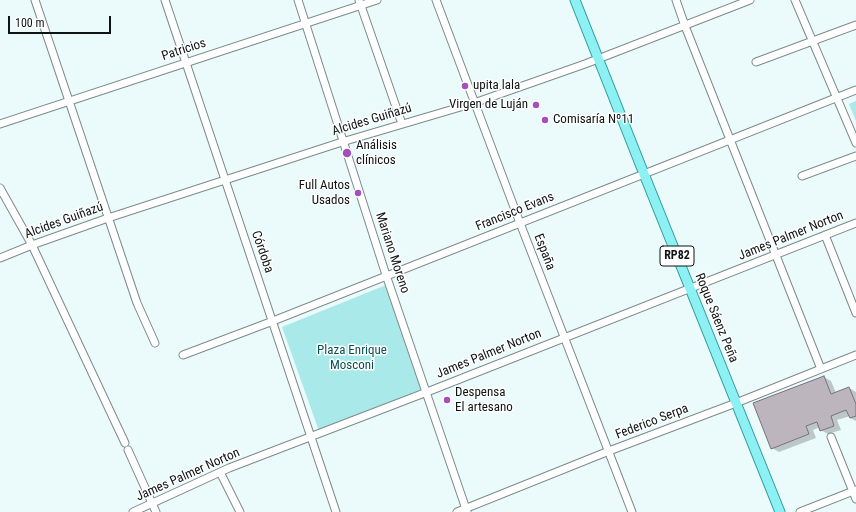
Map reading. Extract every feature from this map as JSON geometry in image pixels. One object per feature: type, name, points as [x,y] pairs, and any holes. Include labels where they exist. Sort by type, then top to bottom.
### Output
[{"type":"main road","name":"Roque Sáenz Peña","points":[[575,0],[780,512]]},
{"type":"street","points":[[35,0],[137,304],[155,344]]},
{"type":"street","name":"Córdoba","points":[[164,0],[273,320],[336,512]]},
{"type":"street","name":"Mariano Moreno","points":[[298,0],[342,142],[386,275],[467,510]]},
{"type":"street","name":"Patricios","points":[[0,124],[305,23],[360,2],[377,0]]},
{"type":"street","name":"España","points":[[436,0],[520,223],[632,512]]},
{"type":"street","points":[[676,0],[684,26],[821,369]]},
{"type":"street","name":"Alcides Guiñazú","points":[[0,258],[108,218],[342,142],[474,102],[598,59],[750,0]]},
{"type":"street","points":[[795,0],[856,143]]},
{"type":"street","points":[[360,2],[402,124]]},
{"type":"street","points":[[756,62],[856,25]]},
{"type":"street","name":"Francisco Evans","points":[[183,355],[856,90]]},
{"type":"street","points":[[802,176],[856,156]]},
{"type":"street","points":[[0,188],[32,245],[127,446],[156,512]]},
{"type":"street","name":"James Palmer Norton","points":[[133,512],[220,472],[856,223]]},
{"type":"street","points":[[825,235],[856,313]]},
{"type":"street","name":"Federico Serpa","points":[[457,512],[467,510],[609,451],[736,403],[856,355]]},
{"type":"street","points":[[831,437],[854,490],[856,499]]},
{"type":"street","points":[[220,472],[240,512]]},
{"type":"street","points":[[800,512],[854,490]]},
{"type":"green space","points":[[856,101],[856,121],[849,104]]},
{"type":"green space","name":"Plaza Enrique Mosconi","points":[[386,285],[422,389],[319,431],[282,327]]},
{"type":"building","points":[[824,376],[831,394],[849,387],[856,404],[856,416],[850,418],[846,410],[831,416],[834,426],[820,431],[817,422],[806,426],[809,434],[771,449],[753,403]]},
{"type":"place","name":"upita lala","points":[[465,86]]},
{"type":"place","name":"Virgen de Luján","points":[[536,105]]},
{"type":"place","name":"Comisaría Nº11","points":[[545,120]]},
{"type":"place","name":"Análisis clínicos","points":[[347,153]]},
{"type":"place","name":"Full Autos Usados","points":[[358,193]]},
{"type":"place","name":"Despensa El artesano","points":[[447,400]]}]
